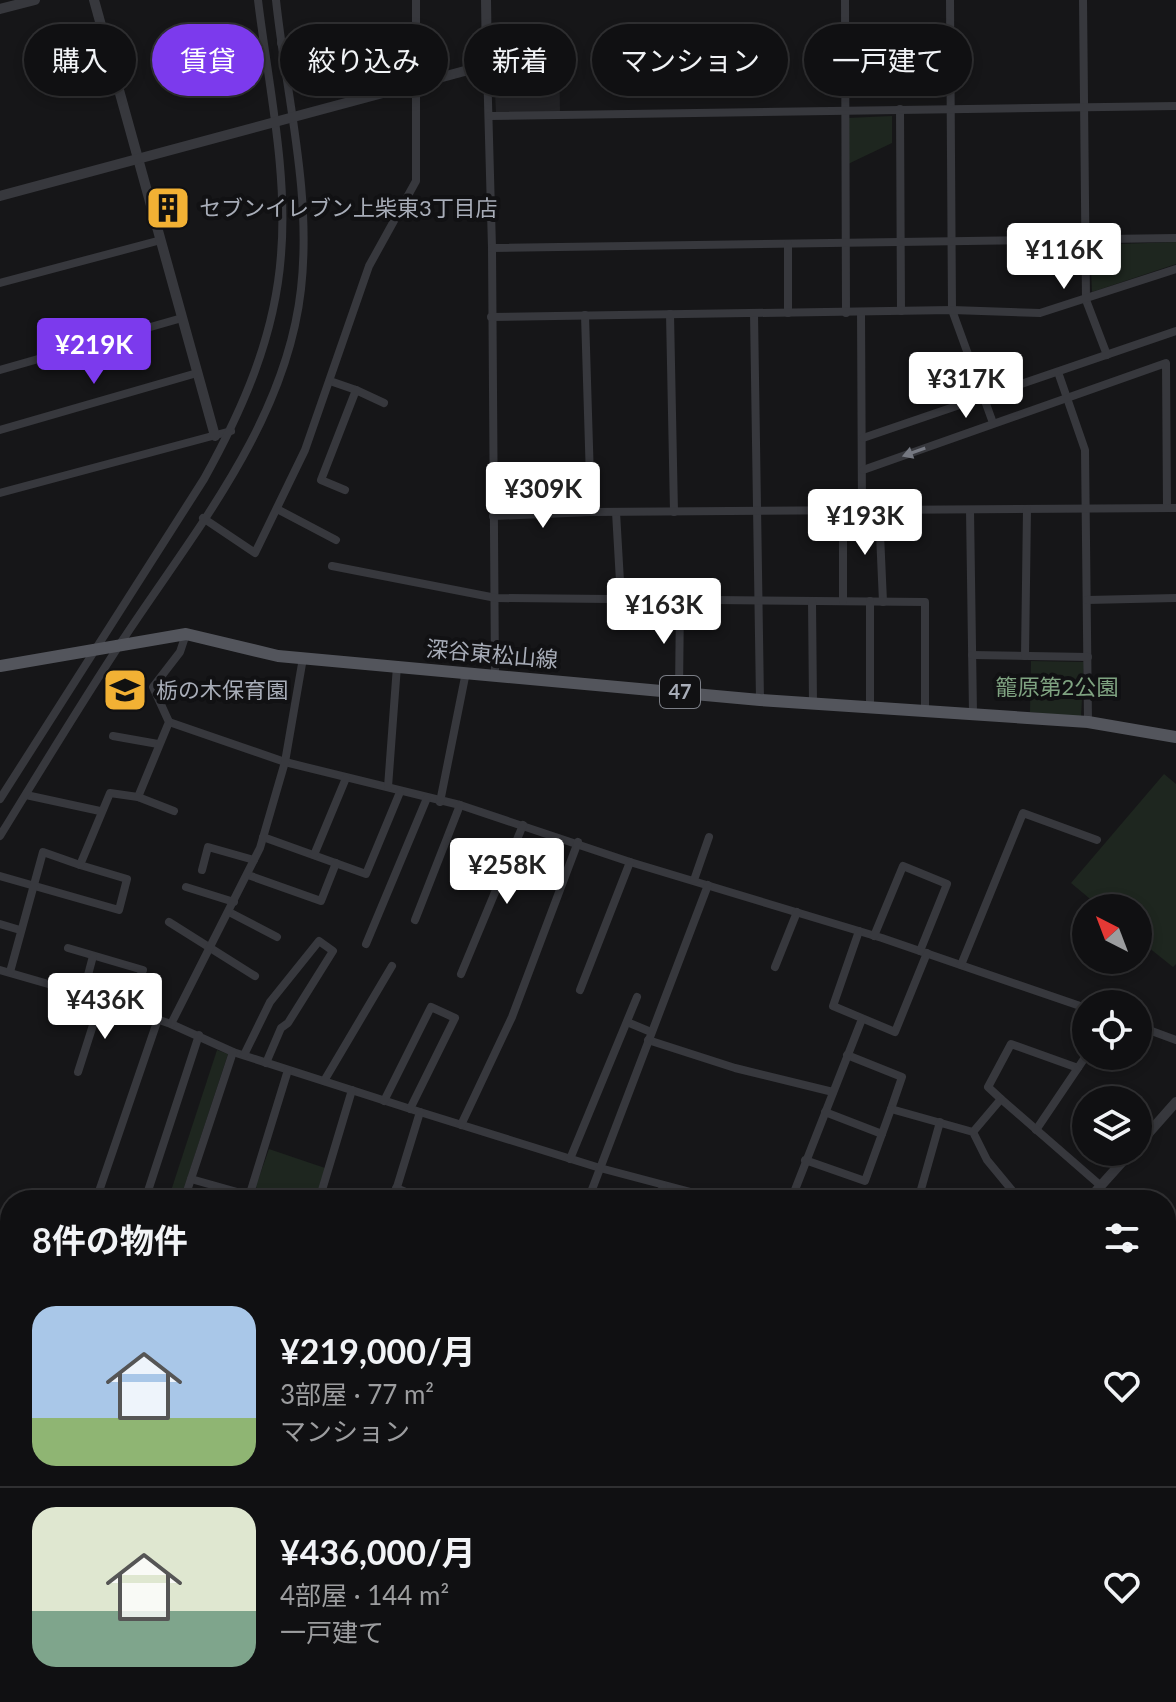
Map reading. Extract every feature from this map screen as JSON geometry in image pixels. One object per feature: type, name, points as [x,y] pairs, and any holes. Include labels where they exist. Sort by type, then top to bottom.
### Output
[{"type":"main road","name":"深谷東松山線","points":[[0,666],[186,634],[278,656],[760,700],[1088,722],[1176,737]]},
{"type":"street","points":[[0,9],[35,0]]},
{"type":"street","points":[[94,0],[215,436]]},
{"type":"street","points":[[0,799],[97,649],[231,431],[256,374],[273,308],[281,255],[281,185],[258,0]]},
{"type":"street","points":[[276,0],[280,34]]},
{"type":"street","points":[[416,0],[416,24]]},
{"type":"street","points":[[486,0],[486,24]]},
{"type":"street","points":[[845,0],[846,313]]},
{"type":"street","points":[[950,0],[952,310],[993,423]]},
{"type":"street","points":[[1083,0],[1086,300],[1107,355]]},
{"type":"street","points":[[0,836],[120,644],[253,443],[292,333],[301,288],[302,217],[289,96]]},
{"type":"street","points":[[0,196],[374,96]]},
{"type":"street","points":[[203,518],[255,553],[305,450],[369,266],[416,181],[415,96]]},
{"type":"street","points":[[489,96],[495,674]]},
{"type":"street","points":[[490,116],[1176,106]]},
{"type":"street","points":[[900,109],[901,311]]},
{"type":"street","points":[[492,248],[1176,238]]},
{"type":"street","points":[[0,283],[161,240]]},
{"type":"street","points":[[788,244],[788,313]]},
{"type":"street","points":[[491,317],[952,310],[1040,313],[1176,269]]},
{"type":"street","points":[[861,312],[862,511]]},
{"type":"street","points":[[754,313],[760,700]]},
{"type":"street","points":[[670,314],[674,512]]},
{"type":"street","points":[[585,315],[591,512]]},
{"type":"street","points":[[0,370],[182,318]]},
{"type":"street","points":[[863,438],[1176,331]]},
{"type":"street","points":[[493,516],[591,512],[1172,508],[1166,363],[863,470]]},
{"type":"street","points":[[1058,372],[1085,450],[1088,722]]},
{"type":"street","points":[[0,430],[197,373]]},
{"type":"street","points":[[330,381],[384,403]]},
{"type":"street","points":[[345,490],[321,480],[356,390]]},
{"type":"street","points":[[0,493],[231,431]]},
{"type":"street","points":[[277,509],[336,540]]},
{"type":"street","points":[[1025,656],[1027,509]]},
{"type":"street","points":[[970,510],[973,714]]},
{"type":"street","points":[[843,511],[843,601]]},
{"type":"street","points":[[879,511],[883,602]]},
{"type":"street","points":[[616,512],[621,599]]},
{"type":"street","points":[[332,566],[496,598],[925,602],[925,711]]},
{"type":"street","points":[[1087,600],[1176,598]]},
{"type":"street","points":[[679,692],[680,600]]},
{"type":"street","points":[[812,601],[813,704]]},
{"type":"street","points":[[870,601],[870,708]]},
{"type":"street","points":[[186,634],[180,652],[153,687],[169,722],[285,762],[460,805],[578,842],[630,862],[859,931],[1072,1003]]},
{"type":"street","points":[[972,655],[1088,657]]},
{"type":"street","points":[[171,1024],[248,875],[263,837],[285,762],[303,658]]},
{"type":"street","points":[[388,787],[397,666]]},
{"type":"street","points":[[440,802],[466,672]]},
{"type":"street","points":[[138,797],[169,722]]},
{"type":"street","points":[[113,736],[158,744]]},
{"type":"street","points":[[314,855],[346,778]]},
{"type":"street","points":[[263,837],[366,874],[400,792]]},
{"type":"street","points":[[80,865],[110,793],[138,797],[174,811]]},
{"type":"street","points":[[26,795],[100,811]]},
{"type":"street","points":[[366,944],[427,798]]},
{"type":"street","points":[[415,920],[460,805]]},
{"type":"street","points":[[961,965],[1023,813],[1097,840]]},
{"type":"street","points":[[461,974],[523,825]]},
{"type":"street","points":[[694,880],[709,837]]},
{"type":"street","points":[[461,1125],[512,1017],[578,842]]},
{"type":"street","points":[[202,870],[208,847],[254,860]]},
{"type":"street","points":[[0,876],[33,888],[119,910],[127,879],[43,852],[33,888],[20,930],[5,971],[171,1024],[266,1063],[570,1159],[682,1190]]},
{"type":"street","points":[[580,990],[630,862]]},
{"type":"street","points":[[248,875],[321,901],[336,863]]},
{"type":"street","points":[[859,931],[833,1006],[895,1032],[947,884],[903,866],[874,936]]},
{"type":"street","points":[[592,1190],[708,885]]},
{"type":"street","points":[[186,887],[234,902]]},
{"type":"street","points":[[229,912],[277,937]]},
{"type":"street","points":[[775,967],[797,912]]},
{"type":"street","points":[[169,922],[255,976]]},
{"type":"street","points":[[0,924],[20,930]]},
{"type":"street","points":[[244,1055],[270,1002],[319,941],[333,951],[288,1023],[281,1028],[266,1063]]},
{"type":"street","points":[[68,948],[143,970],[125,1009]]},
{"type":"street","points":[[83,994],[93,956]]},
{"type":"street","points":[[324,1081],[392,966]]},
{"type":"street","points":[[570,1159],[637,997]]},
{"type":"street","points":[[78,1072],[101,1000]]},
{"type":"street","points":[[384,1101],[431,1007],[455,1018],[415,1111],[396,1188],[401,1190]]},
{"type":"street","points":[[794,1190],[862,1019]]},
{"type":"street","points":[[99,1190],[157,1022]]},
{"type":"street","points":[[627,1022],[649,1036],[735,1068],[833,1092]]},
{"type":"street","points":[[1152,1031],[1176,1040]]},
{"type":"street","points":[[148,1190],[199,1035]]},
{"type":"street","points":[[1072,1066],[1011,1044],[988,1087],[1101,1186]]},
{"type":"street","points":[[187,1190],[233,1052]]},
{"type":"street","points":[[805,1160],[865,1181],[902,1077],[847,1055]]},
{"type":"street","points":[[251,1190],[288,1070]]},
{"type":"street","points":[[1036,1130],[1077,1070]]},
{"type":"street","points":[[322,1190],[352,1090]]},
{"type":"street","points":[[973,1132],[1001,1099]]},
{"type":"street","points":[[1152,1129],[1176,1102]]},
{"type":"street","points":[[891,1109],[973,1132],[987,1160],[1012,1190]]},
{"type":"street","points":[[825,1112],[882,1134]]},
{"type":"street","points":[[921,1190],[940,1122]]},
{"type":"street","points":[[1097,1190],[1119,1166]]},
{"type":"street","points":[[191,1179],[225,1190]]},
{"type":"street","points":[[662,1190],[663,1185]]},
{"type":"shaded area","points":[[495,96],[560,96],[560,112],[496,113]]},
{"type":"green space","points":[[892,116],[892,143],[848,164],[847,118]]},
{"type":"green space","points":[[1176,242],[1176,264],[1092,292],[1090,245]]},
{"type":"green space","name":"籠原第2公園","points":[[1031,661],[1084,662],[1081,717],[1030,712]]},
{"type":"green space","points":[[1164,774],[1176,784],[1176,964],[1173,967],[1152,950],[1152,894],[1084,894],[1071,883]]},
{"type":"green space","points":[[217,1050],[228,1054],[183,1190],[171,1190]]},
{"type":"green space","points":[[269,1149],[325,1168],[318,1190],[257,1190]]},
{"type":"place","name":"セブンイレブン上柴東3丁目店","points":[[168,208]]},
{"type":"place","name":"栃の木保育園","points":[[125,690]]}]
